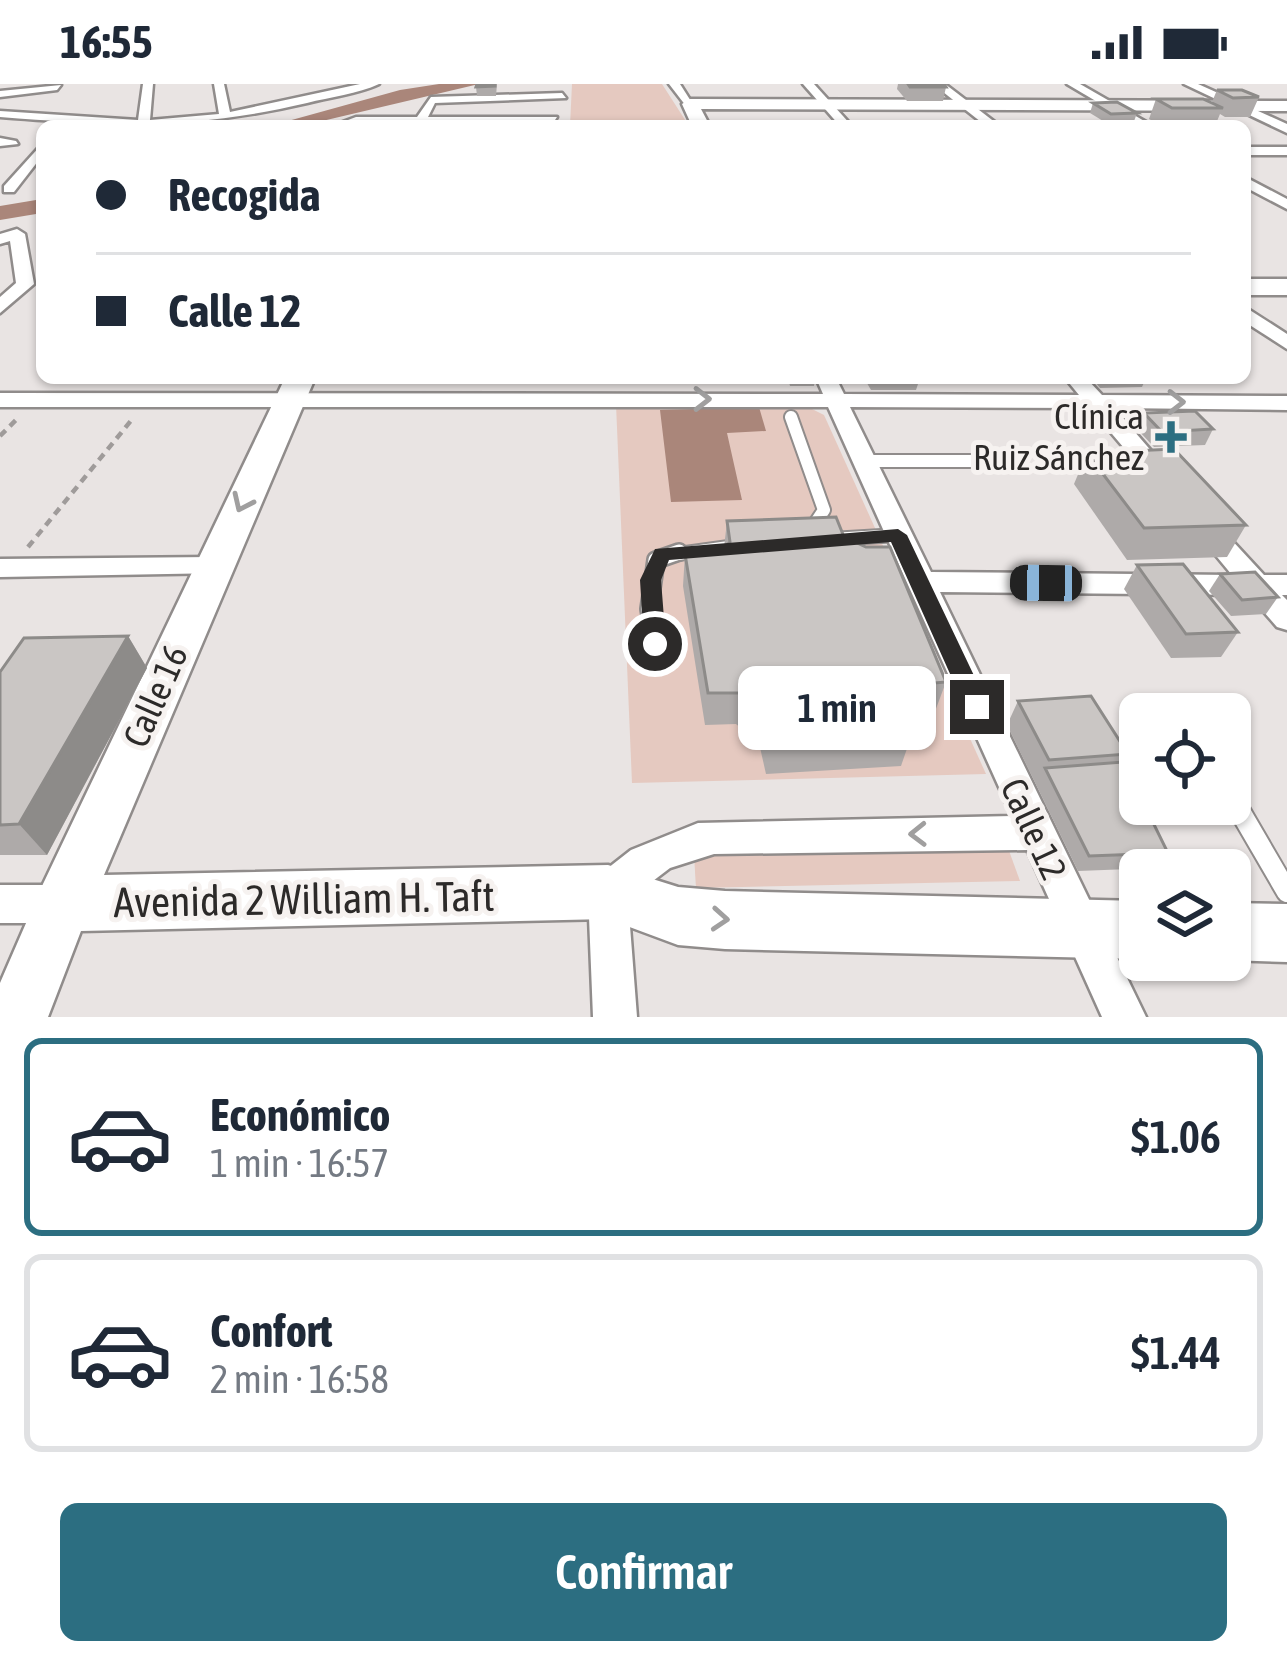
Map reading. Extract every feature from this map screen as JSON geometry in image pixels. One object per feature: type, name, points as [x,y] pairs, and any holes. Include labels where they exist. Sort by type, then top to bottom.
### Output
[{"type":"street","points":[[144,120],[148,84]]},
{"type":"street","points":[[219,84],[225,118]]},
{"type":"street","points":[[297,84],[304,100],[313,102]]},
{"type":"street","points":[[198,120],[313,102],[374,84]]},
{"type":"street","points":[[674,84],[698,120]]},
{"type":"street","points":[[808,84],[841,120]]},
{"type":"street","points":[[938,84],[986,120]]},
{"type":"street","points":[[1060,84],[1134,120]]},
{"type":"street","points":[[1072,84],[1103,106]]},
{"type":"street","points":[[1189,84],[1287,129]]},
{"type":"street","points":[[0,94],[60,85],[56,101],[43,118]]},
{"type":"street","points":[[421,120],[431,100],[562,96]]},
{"type":"street","points":[[690,104],[1287,106]]},
{"type":"street","points":[[0,114],[77,120]]},
{"type":"street","points":[[520,120],[553,119]]},
{"type":"street","points":[[1251,151],[1287,151]]},
{"type":"street","points":[[9,189],[36,155]]},
{"type":"street","points":[[1251,185],[1287,206]]},
{"type":"street","points":[[1251,207],[1287,206]]},
{"type":"street","points":[[9,237],[33,284]]},
{"type":"street","points":[[0,285],[33,284]]},
{"type":"street","points":[[0,307],[33,284]]},
{"type":"street","points":[[1251,287],[1287,287]]},
{"type":"street","points":[[1251,317],[1287,344]]},
{"type":"street","points":[[1080,384],[1287,619]]},
{"type":"street","points":[[0,400],[149,398],[295,387],[831,389],[1096,402],[1287,403]]},
{"type":"street","name":"Calle 16","points":[[17,1017],[295,387]]},
{"type":"street","name":"Calle 12","points":[[831,389],[1124,1017]]},
{"type":"street","points":[[4,572],[213,566]]},
{"type":"street","points":[[919,582],[1287,585]]},
{"type":"street","points":[[615,1017],[608,892],[642,860],[677,842],[714,837],[1035,833]]},
{"type":"street","name":"Avenida 2 William H. Taft","points":[[0,904],[608,892],[640,907],[725,920],[1119,930]]},
{"type":"street","points":[[1251,932],[1287,933]]},
{"type":"lane","points":[[791,416],[824,510],[801,541],[898,535]]},
{"type":"lane","points":[[864,461],[980,461]]},
{"type":"lane","points":[[655,644],[650,580],[662,554],[768,543]]},
{"type":"lane","points":[[1248,825],[1287,892]]},
{"type":"path","points":[[4,572],[149,398]]},
{"type":"shaded area","points":[[572,84],[662,84],[685,120],[570,120]]},
{"type":"shaded area","points":[[796,401],[824,415],[986,774],[632,783],[616,404]]},
{"type":"shaded area","points":[[759,407],[766,431],[727,433],[742,500],[671,502],[660,410]]},
{"type":"shaded area","points":[[1008,848],[1020,881],[696,888],[694,855]]},
{"type":"building","points":[[908,84],[944,84],[946,87],[910,87]]},
{"type":"building","points":[[1217,90],[1242,90],[1259,97],[1233,98]]},
{"type":"building","points":[[1156,99],[1203,99],[1223,108],[1172,108]]},
{"type":"building","points":[[1117,102],[1137,113],[1111,114],[1093,103]]},
{"type":"building","points":[[1195,411],[1213,429],[1162,432],[1144,413]]},
{"type":"building","points":[[1174,449],[1246,525],[1144,528],[1087,453]]},
{"type":"building","points":[[836,517],[844,537],[866,547],[890,547],[946,682],[912,685],[900,701],[912,734],[772,743],[764,711],[740,693],[708,693],[685,554],[718,553],[730,542],[727,521]]},
{"type":"building","points":[[1183,564],[1238,632],[1186,634],[1137,565]]},
{"type":"building","points":[[1255,572],[1278,597],[1242,600],[1220,574]]},
{"type":"building","points":[[128,636],[19,824],[0,825],[0,672],[24,638]]},
{"type":"building","points":[[1091,696],[1119,740],[1119,755],[1049,760],[1018,701]]},
{"type":"building","points":[[1119,762],[1119,825],[1154,825],[1166,849],[1119,849],[1119,855],[1089,856],[1045,768]]},
{"type":"waterway","points":[[302,120],[400,95],[471,84]]},
{"type":"waterway","points":[[0,213],[36,207]]},
{"type":"place","name":"Clínica Ruiz Sánchez","points":[[1171,437]]},
{"type":"route","points":[[655,644],[650,580],[662,554],[898,535],[977,707]]}]
